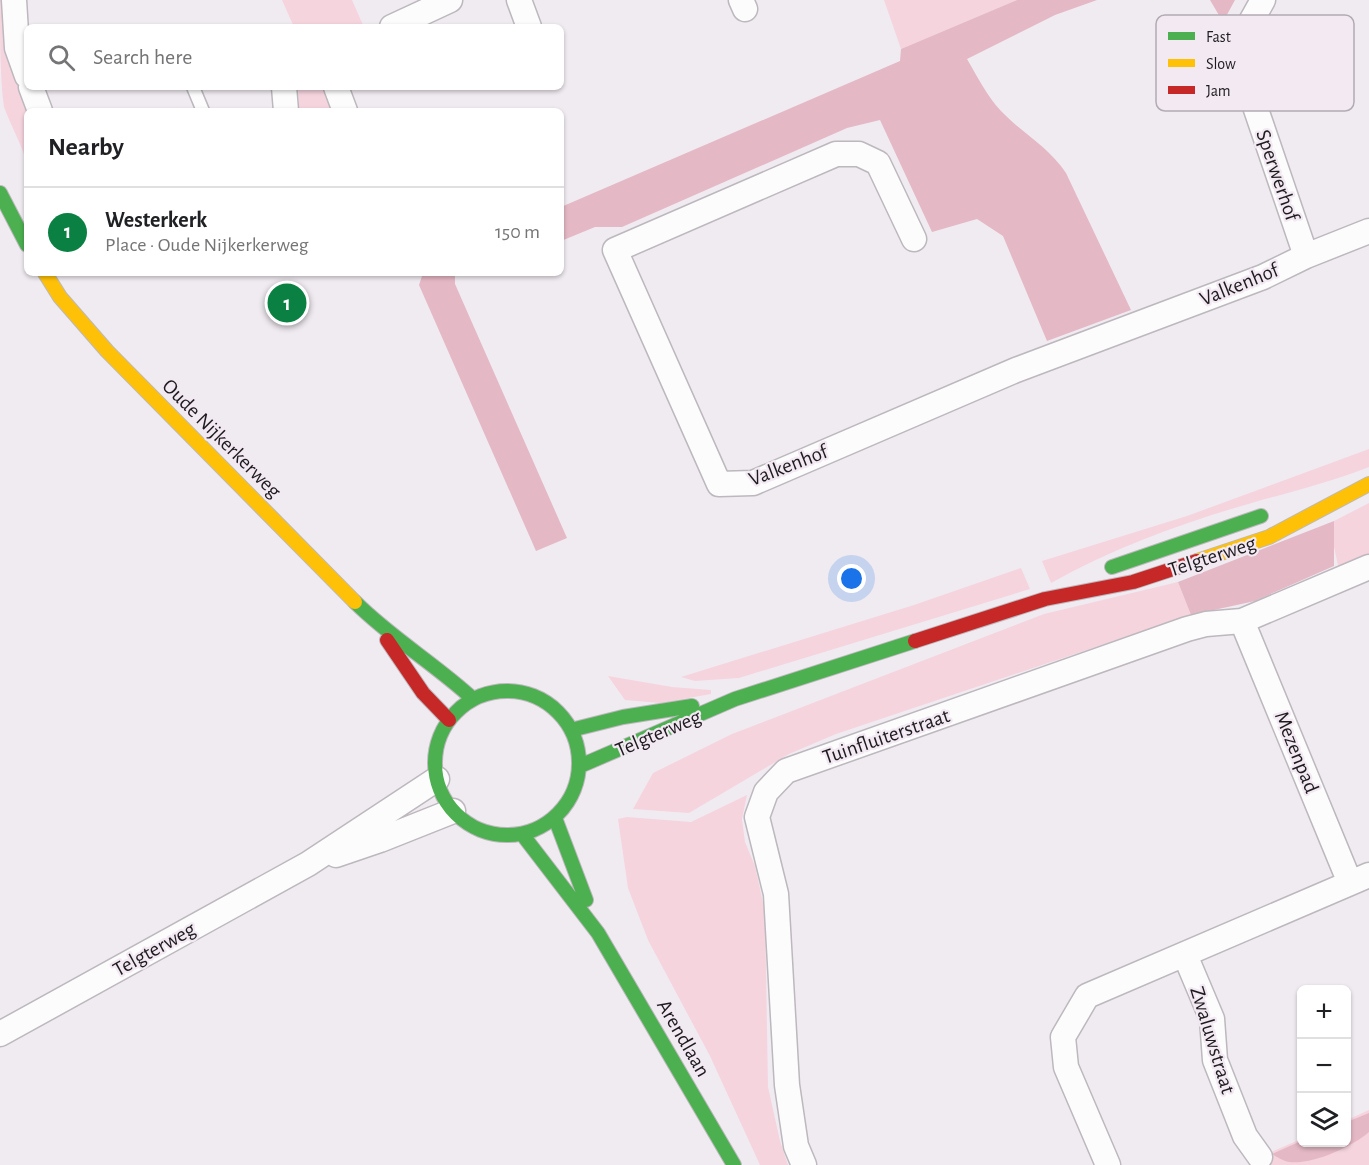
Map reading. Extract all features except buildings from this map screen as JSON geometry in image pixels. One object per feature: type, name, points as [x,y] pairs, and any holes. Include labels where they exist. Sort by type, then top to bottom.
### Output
[{"type":"street","points":[[14,0],[16,48],[24,68]]},
{"type":"street","points":[[398,24],[450,0]]},
{"type":"street","points":[[519,0],[528,24]]},
{"type":"street","name":"Sperwerhof","points":[[1255,15],[1263,0]]},
{"type":"street","points":[[32,90],[39,108]]},
{"type":"street","points":[[284,90],[286,108]]},
{"type":"street","points":[[337,90],[344,108]]},
{"type":"street","name":"Sperwerhof","points":[[1256,111],[1306,256]]},
{"type":"street","name":"Valkenhof","points":[[914,239],[878,163],[859,154],[836,154],[615,250],[719,484],[753,483],[1016,370],[1263,277],[1306,256],[1369,231]]},
{"type":"street","points":[[0,193],[24,239]]},
{"type":"street","name":"Oude Nijkerkerweg","points":[[47,276],[60,297],[107,351],[378,625],[446,675],[473,699]]},
{"type":"street","name":"Telgterweg","points":[[1306,502],[1369,483]]},
{"type":"street","name":"Telgterweg","points":[[580,766],[680,725],[735,699],[1045,599],[1133,582],[1269,537],[1369,483]]},
{"type":"street","name":"Telgterweg","points":[[1045,599],[1094,575],[1161,548],[1275,511]]},
{"type":"street","name":"Tuinfluiterstraat","points":[[804,1165],[796,1146],[787,1085],[776,894],[757,817],[766,792],[786,771],[1187,629],[1206,624],[1242,621],[1369,567]]},
{"type":"street","name":"Mezenpad","points":[[1242,621],[1360,879]]},
{"type":"street","name":"Oude Nijkerkerweg","points":[[378,625],[399,661],[423,693],[449,720]]},
{"type":"street","points":[[510,691],[528,694],[558,711],[571,730],[576,741],[580,766],[574,792],[555,818],[538,829],[522,834],[487,833],[471,826],[453,811],[438,786],[436,752],[449,720],[473,699],[493,692],[510,691]]},
{"type":"street","name":"Telgterweg","points":[[571,730],[623,717],[735,699]]},
{"type":"street","name":"Telgterweg","points":[[0,1034],[308,864],[437,779]]},
{"type":"street","name":"Telgterweg","points":[[308,864],[380,840],[453,811]]},
{"type":"street","name":"Arendlaan","points":[[555,818],[598,933]]},
{"type":"street","name":"Arendlaan","points":[[522,834],[598,933],[734,1165]]},
{"type":"street","points":[[1108,1165],[1066,1067],[1063,1037],[1087,996],[1360,879]]},
{"type":"street","name":"Zwaluwstraat","points":[[1185,954],[1212,1019],[1215,1060],[1245,1136],[1260,1157]]},
{"type":"lane","points":[[194,90],[202,108]]},
{"type":"shaded area","points":[[0,0],[10,0],[24,74],[24,90],[27,90],[30,108],[24,108],[24,154],[4,107]]},
{"type":"shaded area","points":[[282,0],[352,0],[363,24],[293,24]]},
{"type":"shaded area","points":[[884,0],[1017,0],[901,49]]},
{"type":"shaded area","points":[[1017,0],[1097,0],[1055,15],[967,59],[1001,111],[1052,155],[1066,173],[1131,310],[1047,341],[1003,236],[977,219],[932,232],[880,120],[847,128],[622,227],[595,227],[564,240],[564,206],[900,61],[901,49]]},
{"type":"shaded area","points":[[1210,0],[1235,0],[1227,15],[1219,15]]},
{"type":"shaded area","points":[[298,90],[324,90],[334,108],[299,108]]},
{"type":"shaded area","points":[[422,276],[455,276],[455,284],[567,538],[536,551],[419,285]]},
{"type":"shaded area","points":[[1369,449],[1369,467],[1177,527],[1100,558],[1051,583],[1042,561],[1187,516]]},
{"type":"shaded area","points":[[1369,503],[1369,557],[1339,570],[1333,542],[1334,521]]},
{"type":"shaded area","points":[[1334,521],[1334,566],[1255,601],[1191,615],[1178,582]]},
{"type":"shaded area","points":[[1021,568],[1030,589],[739,678],[695,681],[681,677],[914,605]]},
{"type":"shaded area","points":[[1178,582],[1191,615],[836,734],[789,754],[689,813],[633,809],[653,773],[732,734],[1044,614]]},
{"type":"shaded area","points":[[608,676],[672,687],[711,690],[711,694],[660,703],[625,700]]},
{"type":"shaded area","points":[[747,795],[742,819],[745,842],[755,866],[765,912],[768,1087],[788,1165],[760,1165],[710,1056],[648,940],[628,888],[618,819],[627,817],[691,822]]},
{"type":"shaded area","points":[[1369,1110],[1369,1165],[1264,1165],[1260,1157],[1297,1141],[1297,1147],[1351,1147],[1351,1118]]},
{"type":"shaded area","points":[[1369,1113],[1369,1132],[1351,1144],[1351,1120]]},
{"type":"shaded area","points":[[1297,1143],[1297,1147],[1345,1147],[1309,1161],[1287,1161],[1272,1154]]},
{"type":"traffic: fast","points":[[0,193],[24,239]]},
{"type":"traffic: fast","points":[[1112,567],[1261,516]]},
{"type":"traffic: fast","points":[[355,602],[473,699]]},
{"type":"traffic: fast","points":[[580,766],[735,699],[915,641]]},
{"type":"traffic: fast","points":[[507,691],[535,696],[558,712],[574,735],[579,763],[574,791],[558,814],[535,830],[507,835],[479,830],[456,814],[440,791],[435,763],[440,735],[456,712],[479,696],[507,691]]},
{"type":"traffic: fast","points":[[571,730],[623,717],[692,706]]},
{"type":"traffic: fast","points":[[555,818],[586,900]]},
{"type":"traffic: fast","points":[[522,834],[598,933],[734,1165]]},
{"type":"traffic: slow","points":[[47,276],[60,297],[107,351],[355,602]]},
{"type":"traffic: slow","points":[[1197,561],[1269,537],[1369,484]]},
{"type":"traffic: jam","points":[[915,641],[1045,599],[1133,582],[1197,561]]},
{"type":"traffic: jam","points":[[387,640],[423,693],[449,720]]},
{"type":"place","name":"Westerkerk","points":[[287,303]]}]
